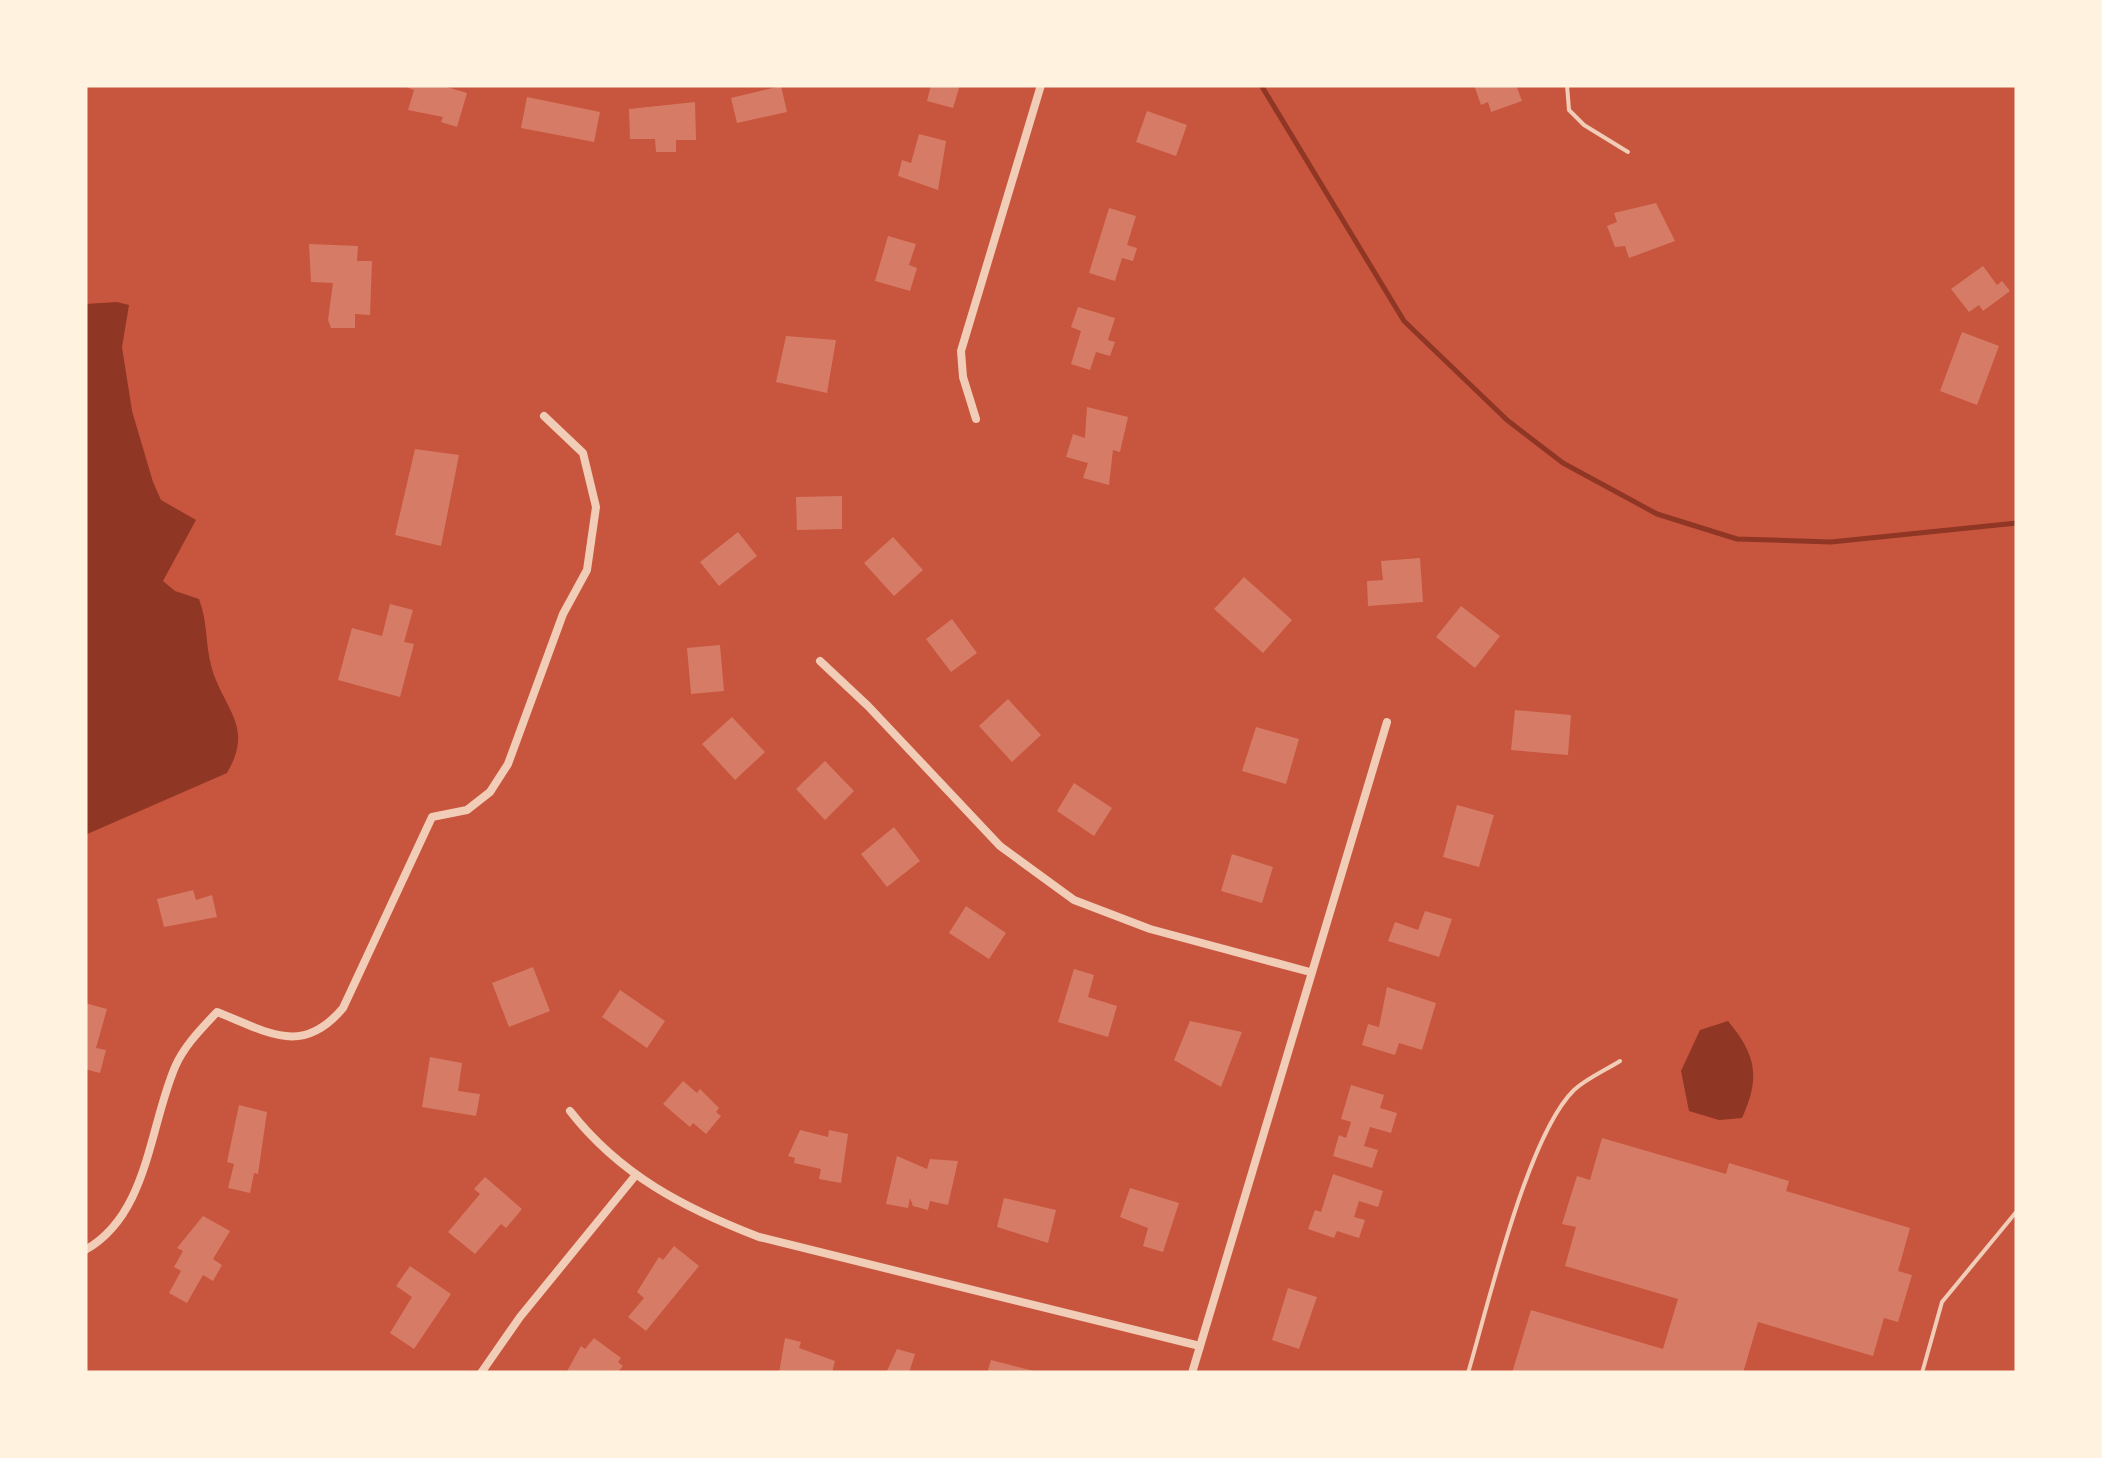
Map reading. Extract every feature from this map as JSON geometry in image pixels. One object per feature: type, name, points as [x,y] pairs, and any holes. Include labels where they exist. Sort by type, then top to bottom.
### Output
[{"type":"street","points":[[976,419],[963,378],[961,351],[1041,85]]},
{"type":"street","points":[[85,1250],[100,1242],[124,1214],[176,1066],[193,1038],[217,1012],[299,1039],[324,1030],[342,1008],[432,817],[467,810],[490,792],[508,764],[563,614],[587,570],[594,542],[596,507],[583,453],[544,416]]},
{"type":"street","points":[[820,661],[868,706],[1000,846],[1074,900],[1168,934],[1310,972]]},
{"type":"street","points":[[1192,1373],[1387,722]]},
{"type":"street","points":[[570,1111],[598,1146],[636,1176],[694,1212],[759,1237],[1200,1346]]},
{"type":"street","points":[[481,1373],[520,1317],[636,1176]]},
{"type":"lane","points":[[1567,85],[1569,110],[1584,126],[1628,152]]},
{"type":"lane","points":[[1468,1373],[1514,1217],[1546,1135],[1573,1091],[1620,1060]]},
{"type":"lane","points":[[1922,1373],[1942,1302],[2017,1211]]},
{"type":"shaded area","points":[[85,304],[129,305],[122,347],[132,411],[153,482],[161,500],[196,520],[163,581],[175,591],[199,599],[212,669],[234,719],[238,743],[227,773],[85,835]]},
{"type":"shaded area","points":[[1728,1021],[1745,1045],[1753,1079],[1742,1118],[1719,1120],[1689,1111],[1681,1071],[1700,1030]]},
{"type":"building","points":[[401,85],[440,85],[467,93],[457,127],[441,122],[443,117],[408,110],[414,90]]},
{"type":"building","points":[[931,85],[960,85],[953,108],[927,101]]},
{"type":"building","points":[[1474,85],[1516,85],[1522,101],[1491,112],[1488,102],[1481,105]]},
{"type":"building","points":[[781,86],[787,112],[737,123],[731,98]]},
{"type":"building","points":[[527,97],[600,112],[594,142],[521,128]]},
{"type":"building","points":[[695,102],[696,140],[676,140],[676,152],[656,152],[655,139],[630,139],[629,109]]},
{"type":"building","points":[[1147,111],[1187,125],[1176,156],[1136,142]]},
{"type":"building","points":[[919,134],[946,141],[938,190],[898,176],[902,160],[911,163]]},
{"type":"building","points":[[1656,203],[1675,241],[1629,258],[1625,246],[1615,247],[1607,226],[1617,222],[1614,213]]},
{"type":"building","points":[[1109,208],[1136,216],[1127,245],[1137,248],[1133,261],[1122,258],[1115,281],[1089,273]]},
{"type":"building","points":[[888,236],[916,244],[909,265],[917,268],[910,291],[875,281]]},
{"type":"building","points":[[309,244],[358,246],[357,261],[372,261],[370,315],[355,314],[355,328],[331,328],[328,320],[333,283],[311,282]]},
{"type":"building","points":[[1983,266],[1997,285],[2002,281],[2010,291],[1983,311],[1979,305],[1969,312],[1951,289]]},
{"type":"building","points":[[1078,307],[1115,318],[1108,340],[1115,342],[1110,356],[1096,352],[1090,370],[1071,364],[1081,331],[1071,327]]},
{"type":"building","points":[[1962,332],[1999,346],[1977,405],[1940,391]]},
{"type":"building","points":[[786,336],[836,340],[827,393],[776,382]]},
{"type":"building","points":[[1087,407],[1128,417],[1120,452],[1113,450],[1109,485],[1083,478],[1088,463],[1066,457],[1073,434],[1085,438]]},
{"type":"building","points":[[415,449],[459,455],[441,546],[395,535]]},
{"type":"building","points":[[842,496],[842,529],[797,530],[796,497]]},
{"type":"building","points":[[738,532],[757,556],[719,586],[700,562]]},
{"type":"building","points":[[893,537],[923,570],[894,596],[864,563]]},
{"type":"building","points":[[1420,558],[1423,602],[1368,606],[1367,581],[1383,580],[1381,561]]},
{"type":"building","points":[[1244,577],[1292,620],[1263,653],[1214,609]]},
{"type":"building","points":[[390,604],[413,610],[404,642],[414,644],[400,697],[338,680],[352,628],[382,636]]},
{"type":"building","points":[[1461,606],[1500,636],[1475,668],[1436,637]]},
{"type":"building","points":[[952,619],[977,653],[951,672],[926,639]]},
{"type":"building","points":[[720,645],[724,691],[691,694],[687,648]]},
{"type":"building","points":[[1008,699],[1041,735],[1012,762],[979,726]]},
{"type":"building","points":[[1515,710],[1571,715],[1568,755],[1511,750]]},
{"type":"building","points":[[732,717],[765,752],[735,780],[702,744]]},
{"type":"building","points":[[1256,727],[1299,739],[1286,784],[1242,771]]},
{"type":"building","points":[[825,761],[854,791],[825,820],[796,789]]},
{"type":"building","points":[[1074,783],[1112,808],[1094,836],[1057,811]]},
{"type":"building","points":[[1457,805],[1494,815],[1479,867],[1443,857]]},
{"type":"building","points":[[894,827],[920,861],[887,887],[861,854]]},
{"type":"building","points":[[1232,854],[1273,867],[1262,903],[1221,891]]},
{"type":"building","points":[[193,890],[196,900],[212,895],[217,917],[164,927],[157,899]]},
{"type":"building","points":[[966,906],[1006,933],[989,959],[949,933]]},
{"type":"building","points":[[1425,911],[1452,919],[1439,957],[1388,941],[1395,922],[1418,930]]},
{"type":"building","points":[[533,967],[550,1011],[509,1027],[492,983]]},
{"type":"building","points":[[1074,969],[1094,975],[1088,997],[1117,1006],[1108,1037],[1058,1022]]},
{"type":"building","points":[[1387,987],[1436,1003],[1422,1050],[1399,1043],[1395,1055],[1362,1045],[1368,1024],[1379,1027]]},
{"type":"building","points":[[620,990],[665,1021],[647,1048],[602,1017]]},
{"type":"building","points":[[85,1003],[107,1009],[96,1048],[106,1050],[100,1073],[85,1069]]},
{"type":"building","points":[[1190,1021],[1242,1032],[1221,1087],[1174,1060]]},
{"type":"building","points":[[430,1057],[462,1063],[458,1091],[480,1094],[476,1116],[422,1107]]},
{"type":"building","points":[[683,1081],[697,1093],[700,1089],[719,1108],[716,1112],[721,1116],[706,1134],[693,1123],[690,1127],[663,1104]]},
{"type":"building","points":[[1351,1085],[1384,1095],[1380,1108],[1397,1113],[1391,1133],[1370,1127],[1364,1146],[1378,1150],[1372,1168],[1333,1156],[1339,1135],[1346,1138],[1351,1122],[1341,1119]]},
{"type":"building","points":[[239,1105],[267,1112],[258,1174],[254,1173],[250,1193],[228,1188],[234,1164],[227,1162]]},
{"type":"building","points":[[800,1130],[828,1137],[829,1130],[848,1134],[841,1183],[819,1179],[821,1169],[794,1163],[795,1158],[788,1156]]},
{"type":"building","points":[[1602,1138],[1726,1174],[1729,1163],[1789,1181],[1786,1191],[1910,1228],[1898,1271],[1912,1275],[1898,1322],[1884,1318],[1873,1356],[1758,1322],[1743,1373],[1512,1373],[1531,1310],[1663,1349],[1678,1299],[1565,1266],[1576,1227],[1562,1224],[1577,1176],[1590,1180]]},
{"type":"building","points":[[897,1156],[927,1169],[930,1159],[958,1161],[948,1205],[930,1201],[928,1210],[913,1206],[910,1198],[908,1208],[886,1204]]},
{"type":"building","points":[[1333,1174],[1383,1191],[1378,1207],[1359,1201],[1354,1217],[1365,1220],[1359,1238],[1337,1231],[1334,1238],[1308,1229],[1315,1210],[1321,1212]]},
{"type":"building","points":[[485,1177],[522,1209],[506,1228],[501,1224],[475,1254],[448,1232],[480,1194],[474,1189]]},
{"type":"building","points":[[1130,1188],[1179,1203],[1163,1252],[1143,1246],[1148,1228],[1120,1217]]},
{"type":"building","points":[[1004,1198],[1056,1210],[1048,1243],[997,1227]]},
{"type":"building","points":[[203,1216],[230,1231],[213,1259],[222,1265],[213,1281],[203,1275],[187,1303],[169,1293],[181,1271],[174,1267],[183,1251],[177,1248]]},
{"type":"building","points":[[674,1246],[699,1266],[646,1331],[628,1317],[644,1298],[637,1292],[659,1257],[663,1260]]},
{"type":"building","points":[[410,1266],[451,1294],[414,1349],[390,1333],[412,1297],[396,1286]]},
{"type":"building","points":[[1288,1288],[1317,1297],[1299,1349],[1272,1340]]},
{"type":"building","points":[[594,1338],[621,1358],[618,1362],[623,1366],[617,1373],[566,1373],[581,1346],[585,1349]]},
{"type":"building","points":[[785,1338],[801,1342],[799,1348],[835,1361],[832,1373],[779,1373]]},
{"type":"building","points":[[897,1349],[915,1354],[909,1373],[886,1373]]},
{"type":"building","points":[[991,1360],[1038,1372],[1038,1373],[987,1373]]},
{"type":"waterway","points":[[1261,85],[1404,321],[1507,420],[1563,463],[1657,514],[1737,539],[1831,542],[2017,523]]}]
